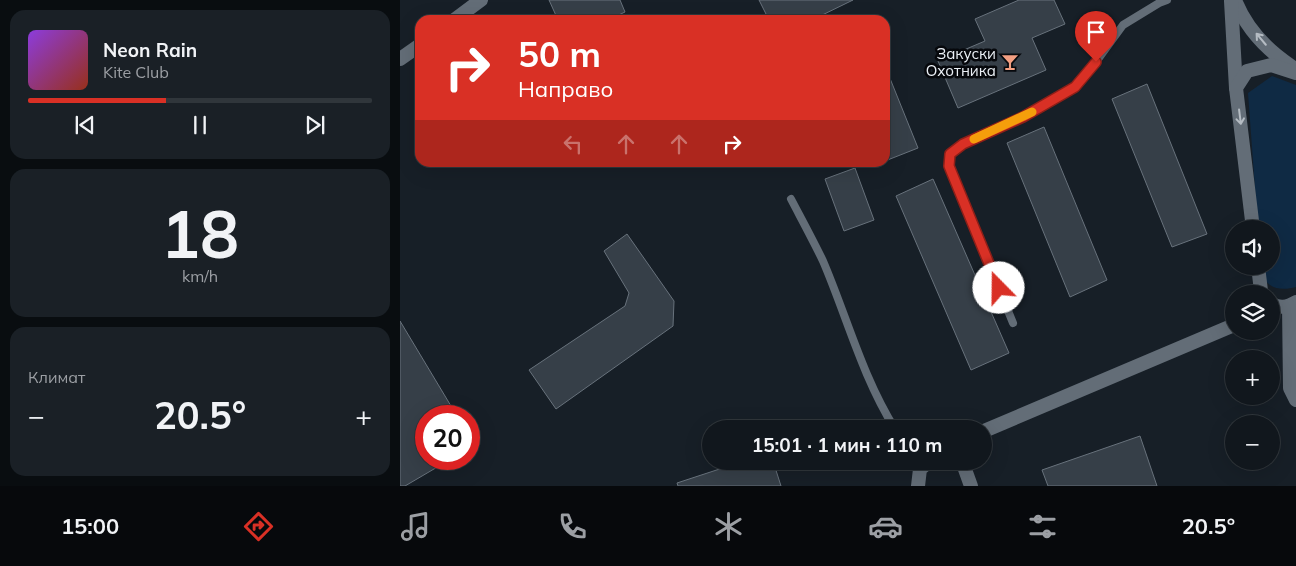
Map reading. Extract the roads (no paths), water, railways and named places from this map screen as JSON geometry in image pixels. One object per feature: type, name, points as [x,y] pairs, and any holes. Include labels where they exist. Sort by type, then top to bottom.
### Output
[{"type":"street","points":[[461,15],[481,0]]},
{"type":"street","points":[[1231,0],[1236,88],[1252,220]]},
{"type":"street","points":[[1235,0],[1242,17],[1272,53],[1296,71]]},
{"type":"street","points":[[400,59],[415,48]]},
{"type":"street","points":[[1236,88],[1246,71],[1271,64],[1296,71]]},
{"type":"street","points":[[1281,305],[1290,388],[1296,400]]},
{"type":"street","points":[[992,428],[1225,329]]},
{"type":"street","points":[[918,486],[921,470]]},
{"type":"street","points":[[965,470],[971,486]]},
{"type":"lane","points":[[1013,323],[949,166],[950,154],[963,144],[1023,117],[1075,87],[1123,25],[1159,2],[1167,0]]},
{"type":"lane","points":[[792,199],[823,260],[861,360],[889,420]]},
{"type":"place","name":"Закуски Охотника","points":[[1010,62]]}]
